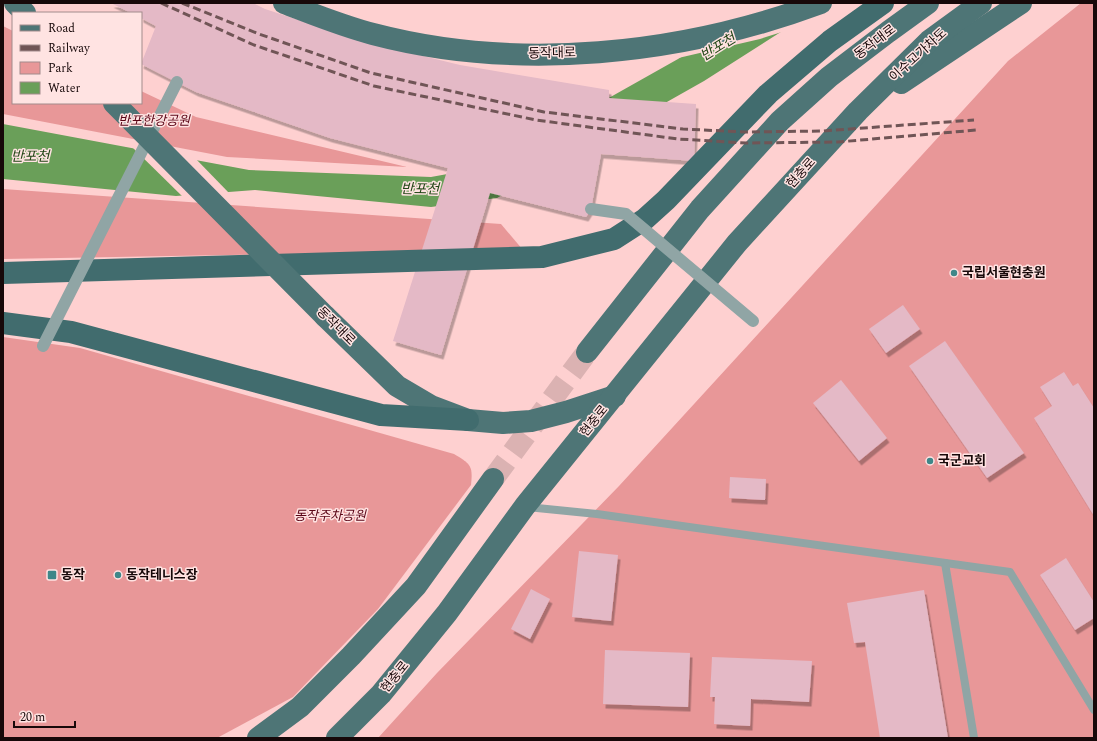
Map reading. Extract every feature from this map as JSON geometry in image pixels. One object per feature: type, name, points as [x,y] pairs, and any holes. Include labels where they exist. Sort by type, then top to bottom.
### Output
[{"type":"highway","points":[[3,273],[542,257],[614,239],[645,219],[666,200],[768,94],[830,41],[883,3]]},
{"type":"highway","points":[[3,323],[72,332],[381,415],[468,420]]},
{"type":"main road","points":[[15,3],[24,12]]},
{"type":"main road","name":"동작대로","points":[[284,3],[372,34],[415,44],[493,53],[542,54],[590,53],[631,49],[681,41],[728,32],[783,17],[821,3]]},
{"type":"main road","name":"동작대로","points":[[587,352],[700,210],[780,121],[829,77],[928,3]]},
{"type":"main road","name":"이수고가차도","points":[[858,111],[929,41],[981,3]]},
{"type":"main road","points":[[858,111],[1021,3]]},
{"type":"main road","name":"동작대로","points":[[115,104],[396,386],[431,406],[468,420],[503,423],[531,421],[566,412],[615,396]]},
{"type":"main road","name":"현충로","points":[[337,738],[381,694],[447,613],[525,506],[615,396],[736,243],[858,111]]},
{"type":"main road","points":[[258,738],[300,706],[351,656],[416,586],[493,479]]},
{"type":"street","points":[[43,346],[177,82]]},
{"type":"street","points":[[591,209],[626,214],[754,321]]},
{"type":"lane","points":[[525,506],[597,514],[1010,572],[1094,710]]},
{"type":"lane","points":[[946,563],[974,738]]},
{"type":"green space","name":"국립서울현충원","points":[[1081,3],[1094,3],[1094,738],[378,738],[437,673],[619,486],[1008,61]]},
{"type":"green space","name":"반포한강공원","points":[[3,26],[12,30],[12,104],[142,104],[142,91],[196,117],[407,167],[227,157],[3,114]]},
{"type":"green space","points":[[3,189],[501,224],[523,250],[3,259]]},
{"type":"green space","name":"동작주차공원","points":[[3,337],[80,348],[454,454],[470,466],[472,474],[471,485],[378,609],[293,697],[217,738],[3,738]]},
{"type":"water","name":"반포천","points":[[767,3],[826,3],[704,81],[497,198],[431,207],[255,190],[176,196],[3,179],[3,124],[249,170],[431,177],[486,167],[678,59]]},
{"type":"pier","points":[[763,3],[828,3],[785,31],[760,39],[674,59]]},
{"type":"pier","points":[[131,146],[195,158],[230,194],[183,197]]},
{"type":"building","points":[[111,3],[253,3],[265,9],[366,42],[460,65],[609,90],[609,98],[696,104],[694,161],[601,154],[591,209],[586,217],[490,193],[441,355],[393,341],[448,168],[330,138],[196,92],[142,65],[156,26],[142,19],[142,12],[129,12]]},
{"type":"building","points":[[903,305],[920,329],[886,353],[869,329]]},
{"type":"building","points":[[945,341],[1024,453],[987,478],[909,366]]},
{"type":"building","points":[[1064,372],[1073,386],[1078,383],[1094,408],[1094,516],[1034,418],[1052,406],[1040,387]]},
{"type":"building","points":[[841,380],[887,438],[859,461],[813,403]]},
{"type":"building","points":[[730,477],[766,479],[765,500],[729,498]]},
{"type":"building","points":[[579,551],[618,555],[611,621],[572,617]]},
{"type":"building","points":[[1066,558],[1094,602],[1094,618],[1075,630],[1040,575]]},
{"type":"building","points":[[531,589],[550,599],[530,639],[511,629]]},
{"type":"building","points":[[924,590],[948,738],[880,738],[865,642],[854,643],[847,603]]},
{"type":"building","points":[[605,650],[690,653],[688,707],[603,704]]},
{"type":"building","points":[[712,657],[812,661],[809,702],[751,699],[750,726],[714,724],[715,697],[710,697]]},
{"type":"tunnel","points":[[493,479],[587,352]]},
{"type":"railway","points":[[161,3],[254,45],[374,86],[536,120],[678,139],[746,143],[838,142],[977,130]]},
{"type":"railway","points":[[182,3],[259,34],[371,73],[544,112],[683,129],[745,132],[823,131],[974,120]]},
{"type":"place","name":"국립서울현충원","points":[[954,273]]},
{"type":"place","name":"국군교회","points":[[930,461]]},
{"type":"place","name":"동작","points":[[52,575]]},
{"type":"place","name":"동작테니스장","points":[[118,575]]}]
